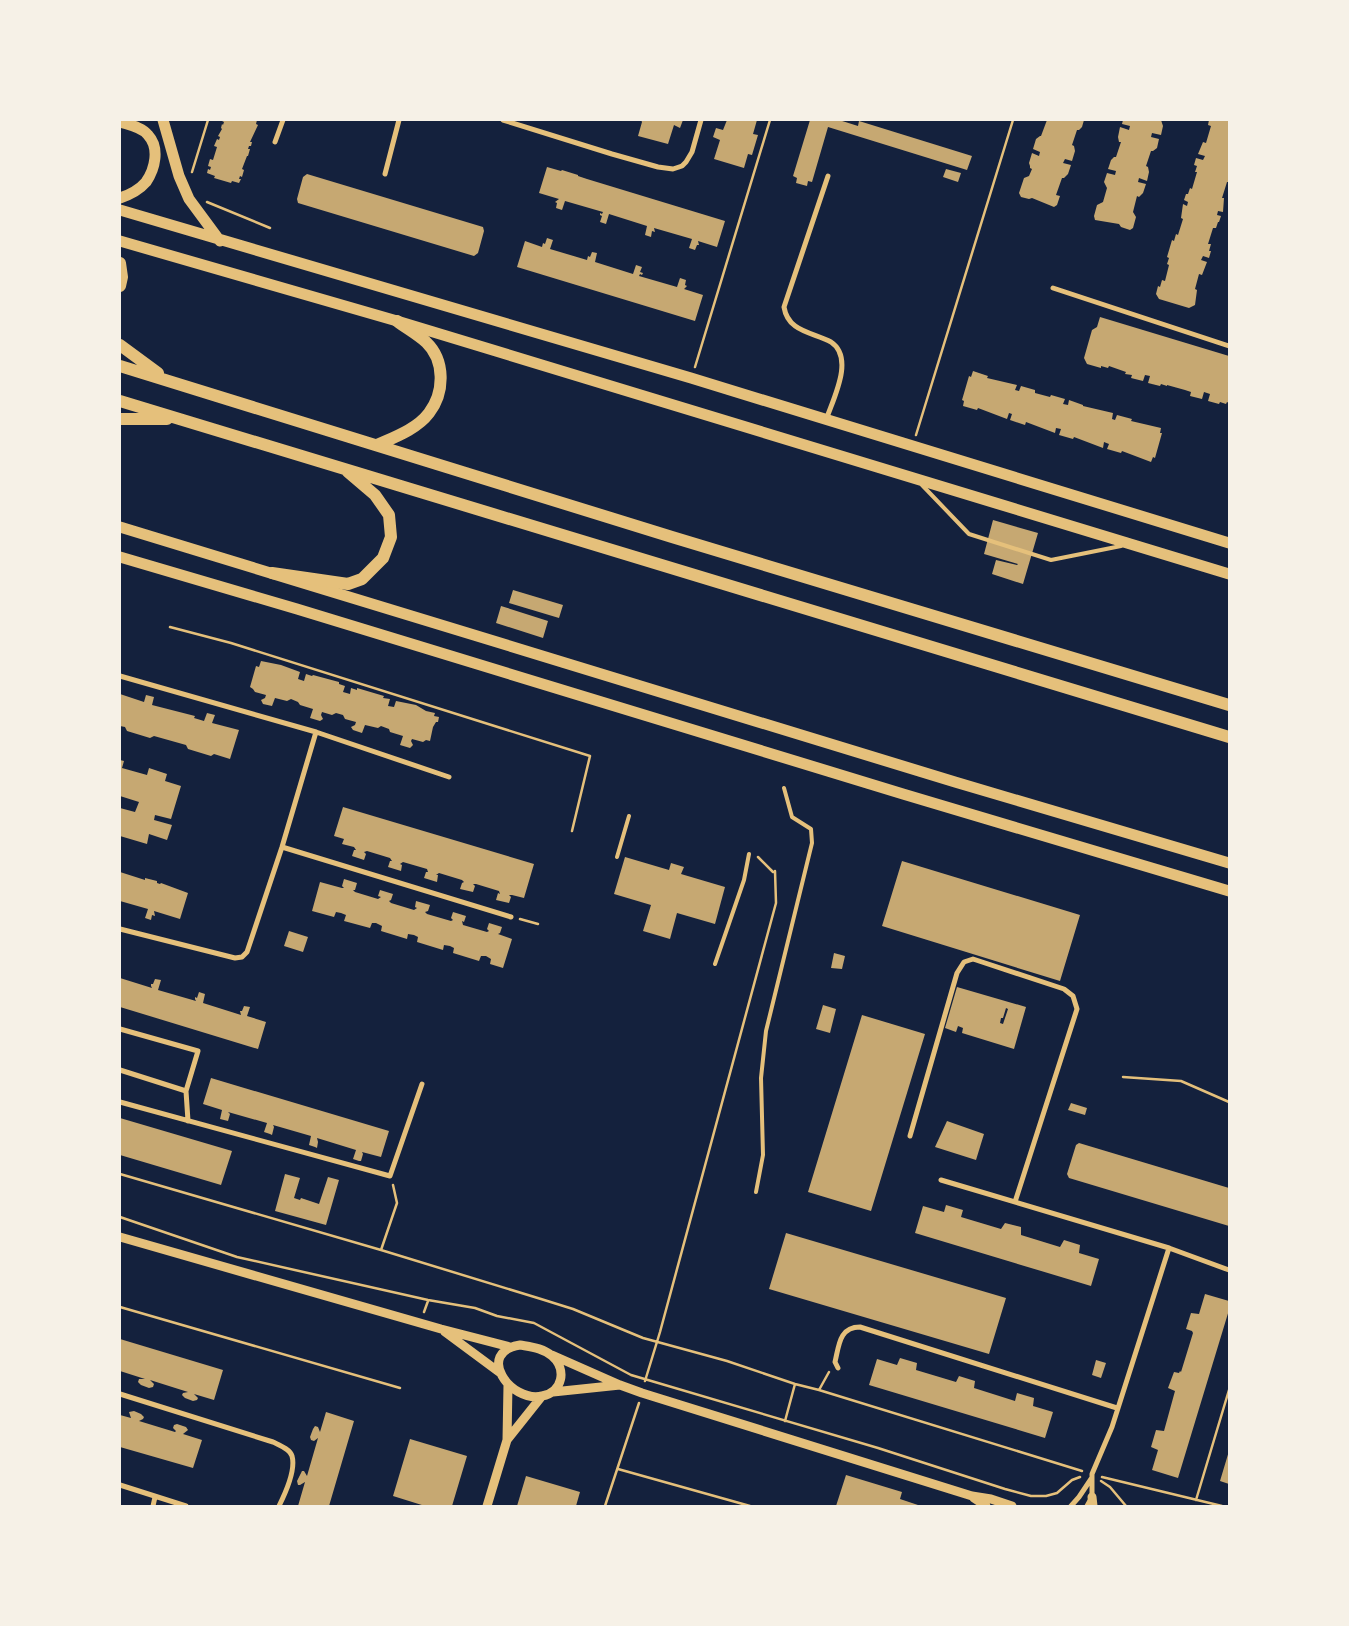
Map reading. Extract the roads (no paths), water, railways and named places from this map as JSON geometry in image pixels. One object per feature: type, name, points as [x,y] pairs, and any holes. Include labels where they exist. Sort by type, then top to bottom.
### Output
[{"type":"highway","points":[[120,263],[122,277],[120,286]]},
{"type":"highway","points":[[377,446],[408,432],[429,413],[438,394],[441,375],[436,356],[426,342],[397,321]]},
{"type":"highway","points":[[120,345],[166,379]]},
{"type":"highway","points":[[120,366],[682,540],[1229,705]]},
{"type":"highway","points":[[120,401],[1229,736]]},
{"type":"highway","points":[[120,419],[181,419]]},
{"type":"highway","points":[[272,574],[348,584],[362,579],[384,558],[391,536],[389,514],[375,495],[345,468]]},
{"type":"main road","points":[[164,120],[179,176],[189,199],[220,241]]},
{"type":"main road","points":[[120,122],[135,126],[148,135],[154,148],[155,165],[146,183],[120,198]]},
{"type":"main road","points":[[120,210],[220,241],[691,378],[826,421],[1229,543]]},
{"type":"main road","points":[[120,241],[397,321],[1229,574]]},
{"type":"main road","points":[[120,527],[964,785],[1229,863]]},
{"type":"main road","points":[[120,558],[297,609],[903,794],[1229,891]]},
{"type":"main road","points":[[120,564],[142,564]]},
{"type":"street","points":[[275,142],[283,120]]},
{"type":"street","points":[[385,174],[399,120]]},
{"type":"street","points":[[504,120],[612,154],[658,167],[673,169],[682,166],[692,152],[701,120]]},
{"type":"street","points":[[826,421],[841,374],[842,356],[831,342],[794,326],[785,314],[784,307],[828,176]]},
{"type":"street","points":[[1053,288],[1229,346]]},
{"type":"street","points":[[120,676],[316,732],[449,777]]},
{"type":"street","points":[[120,929],[235,958],[242,957],[247,952],[282,847],[316,732]]},
{"type":"street","points":[[282,847],[511,916]]},
{"type":"street","points":[[910,1136],[957,973],[964,962],[973,959],[1064,989],[1073,996],[1077,1009],[1015,1202]]},
{"type":"street","points":[[120,1029],[198,1051],[186,1091],[188,1120]]},
{"type":"street","points":[[120,1070],[186,1091]]},
{"type":"street","points":[[120,1102],[390,1176],[422,1084]]},
{"type":"street","points":[[941,1180],[1169,1248],[1229,1270]]},
{"type":"street","points":[[120,1237],[441,1329],[510,1346],[520,1345],[536,1348],[642,1393],[972,1496],[1012,1506]]},
{"type":"street","points":[[1071,1506],[1092,1476],[1112,1427],[1169,1248]]},
{"type":"street","points":[[836,1365],[843,1335],[847,1329],[852,1327],[860,1328],[1117,1408]]},
{"type":"street","points":[[441,1329],[499,1372],[508,1385],[524,1394],[542,1396],[553,1392],[620,1385]]},
{"type":"street","points":[[499,1372],[498,1365],[502,1354],[510,1346]]},
{"type":"street","points":[[552,1355],[560,1366],[562,1374],[558,1386],[553,1392]]},
{"type":"street","points":[[488,1506],[507,1440],[508,1385]]},
{"type":"street","points":[[120,1394],[273,1442],[282,1447],[292,1456],[292,1463],[288,1486],[279,1506]]},
{"type":"street","points":[[507,1440],[542,1396]]},
{"type":"street","points":[[1087,1506],[1093,1501],[1092,1476]]},
{"type":"street","points":[[120,1485],[186,1506]]},
{"type":"street","points":[[972,1496],[986,1506]]},
{"type":"street","points":[[153,1506],[155,1497]]},
{"type":"lane","points":[[917,480],[969,534],[1051,560],[1129,544]]},
{"type":"lane","points":[[756,1192],[763,1155],[761,1078],[766,1031],[812,843],[811,829],[792,817],[784,788]]},
{"type":"lane","points":[[617,857],[629,816]]},
{"type":"lane","points":[[715,964],[744,880],[748,854]]}]
